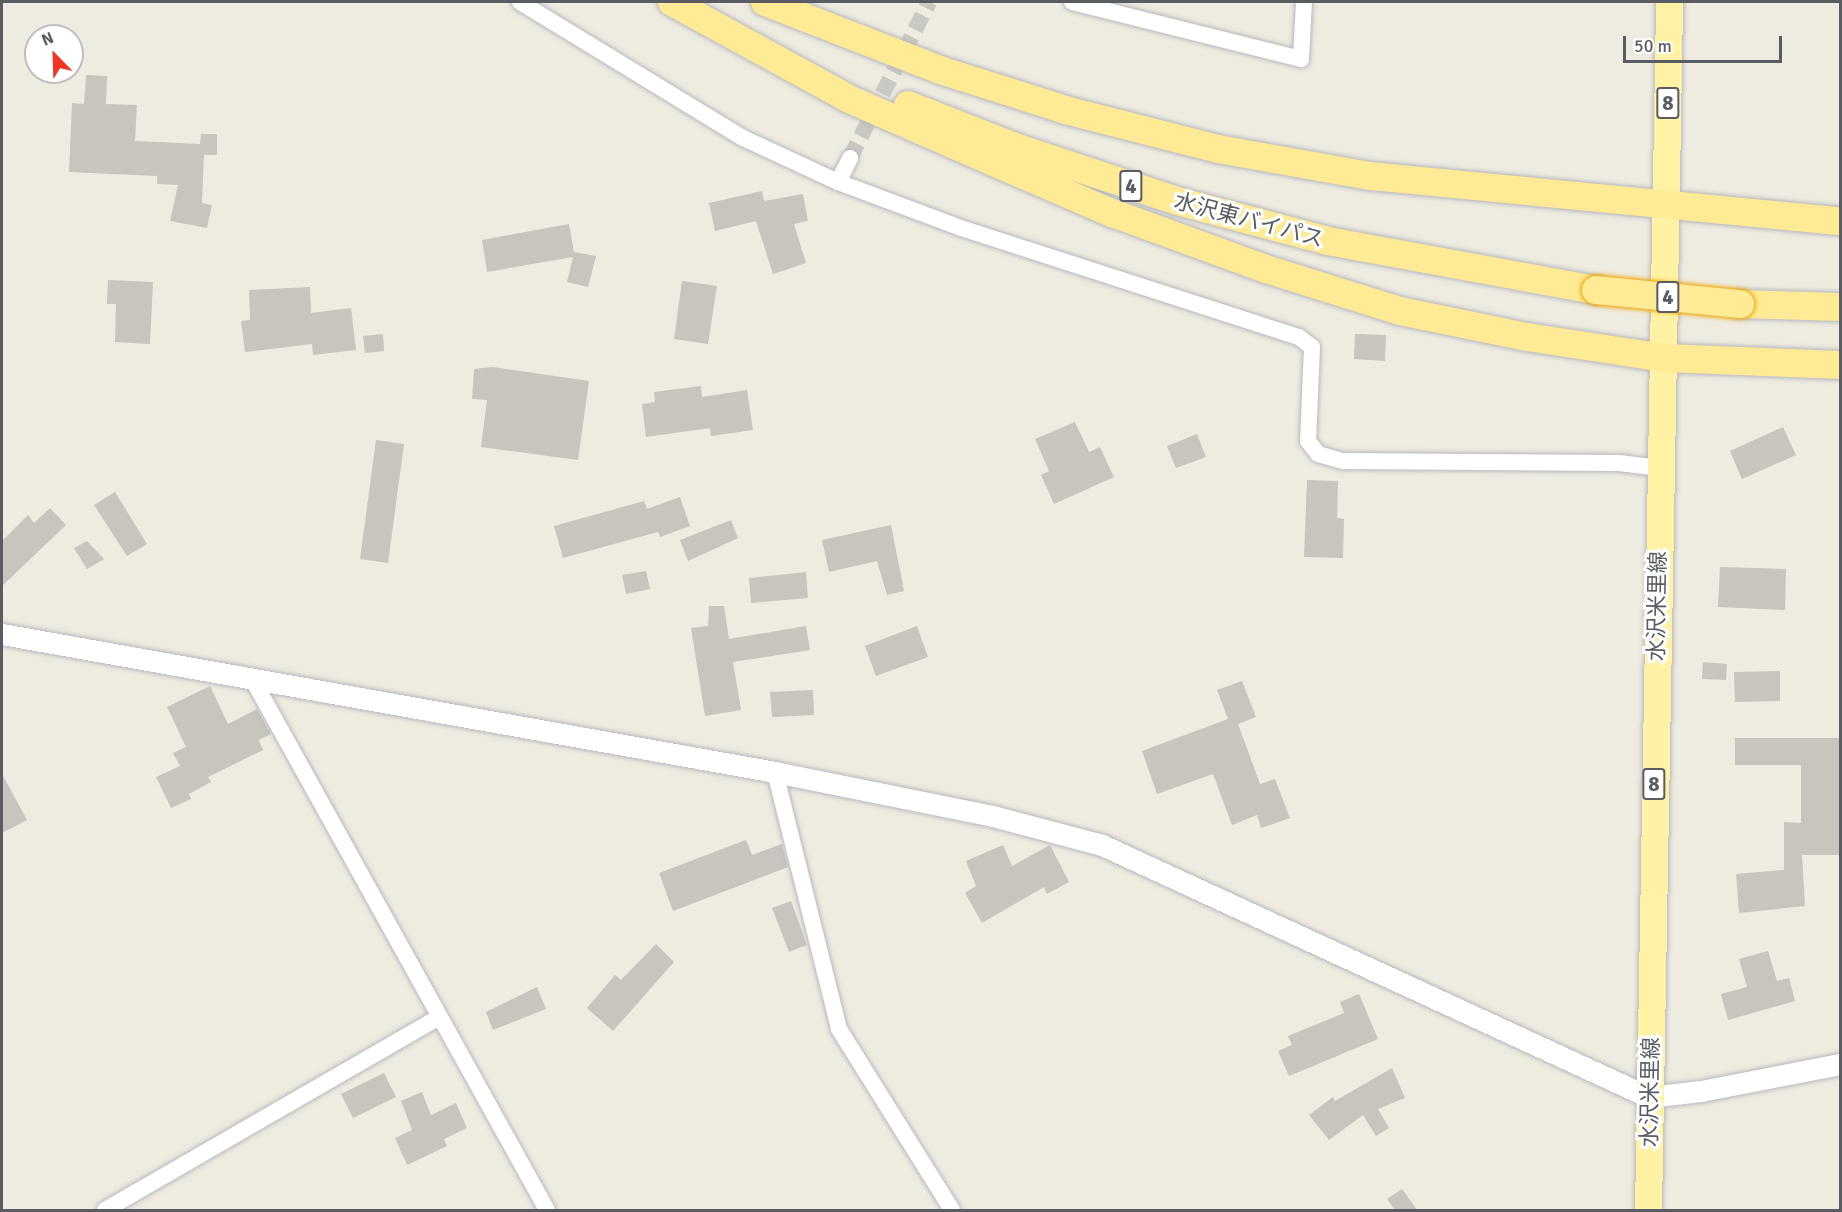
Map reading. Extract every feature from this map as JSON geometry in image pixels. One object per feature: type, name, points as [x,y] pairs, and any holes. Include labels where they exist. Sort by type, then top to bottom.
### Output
[{"type":"highway","points":[[672,2],[849,99],[1112,213],[1255,265],[1400,311],[1527,337],[1665,358],[1840,365]]},
{"type":"highway","name":"水沢東バイパス","points":[[692,2],[865,88],[1018,148],[1177,201],[1328,241],[1596,290],[1740,304],[1840,307]]},
{"type":"highway","points":[[765,2],[940,70],[1070,111],[1218,149],[1370,176],[1840,221]]},
{"type":"main road","name":"水沢米里線","points":[[1648,1210],[1659,468],[1665,358],[1669,2]]},
{"type":"street","points":[[520,2],[741,137],[838,182],[961,228],[1299,337],[1312,347],[1308,441],[1318,454],[1343,460],[1619,463],[1659,468]]},
{"type":"street","points":[[1072,2],[1301,59],[1304,2]]},
{"type":"street","points":[[838,182],[850,158]]},
{"type":"street","points":[[2,634],[775,772],[993,816],[1102,845],[1649,1097],[1701,1091],[1840,1064]]},
{"type":"street","points":[[253,680],[547,1210]]},
{"type":"street","points":[[775,772],[839,1029],[952,1210]]},
{"type":"street","points":[[105,1210],[439,1017]]},
{"type":"building","points":[[86,75],[107,76],[106,104],[137,105],[135,141],[200,144],[201,134],[217,134],[217,155],[204,155],[202,203],[212,205],[207,228],[170,221],[178,185],[157,184],[157,176],[69,172],[72,103],[84,104]]},
{"type":"building","points":[[762,191],[764,201],[803,194],[808,221],[794,224],[806,263],[773,274],[756,221],[715,231],[709,203]]},
{"type":"building","points":[[569,224],[574,252],[596,256],[588,287],[567,282],[573,257],[487,272],[482,240]]},
{"type":"building","points":[[108,280],[153,282],[150,344],[115,342],[116,304],[107,304]]},
{"type":"building","points":[[682,281],[717,286],[708,344],[674,339]]},
{"type":"building","points":[[310,287],[311,313],[351,308],[356,350],[313,355],[312,344],[245,352],[241,321],[250,320],[249,290]]},
{"type":"building","points":[[383,334],[384,351],[365,353],[363,336]]},
{"type":"building","points":[[1355,334],[1386,335],[1385,361],[1354,359]]},
{"type":"building","points":[[492,367],[589,381],[578,460],[481,447],[487,400],[472,399],[474,369]]},
{"type":"building","points":[[701,386],[702,397],[747,390],[753,430],[711,436],[710,428],[646,437],[642,404],[655,402],[654,392]]},
{"type":"building","points":[[1075,422],[1089,452],[1100,447],[1114,477],[1054,504],[1041,475],[1049,471],[1035,439]]},
{"type":"building","points":[[1783,427],[1796,455],[1742,479],[1730,451]]},
{"type":"building","points":[[1197,434],[1206,457],[1176,468],[1167,446]]},
{"type":"building","points":[[376,440],[404,444],[388,563],[360,559]]},
{"type":"building","points":[[1307,480],[1338,481],[1337,518],[1344,519],[1343,558],[1304,557]]},
{"type":"building","points":[[115,492],[147,544],[127,556],[94,505]]},
{"type":"building","points":[[680,497],[690,526],[660,537],[658,532],[563,558],[554,526],[644,501],[647,509]]},
{"type":"building","points":[[50,508],[66,525],[2,586],[2,541],[28,515],[34,523]]},
{"type":"building","points":[[731,520],[738,538],[688,561],[680,540]]},
{"type":"building","points":[[891,525],[904,591],[887,595],[877,561],[829,572],[822,540]]},
{"type":"building","points":[[87,541],[104,559],[87,569],[74,548]]},
{"type":"building","points":[[1720,567],[1786,569],[1785,610],[1718,607]]},
{"type":"building","points":[[646,571],[650,589],[626,594],[622,575]]},
{"type":"building","points":[[806,572],[808,598],[751,603],[749,578]]},
{"type":"building","points":[[709,606],[724,606],[729,639],[806,626],[810,650],[733,662],[741,710],[705,716],[691,628],[708,626]]},
{"type":"building","points":[[917,626],[928,657],[876,676],[865,646]]},
{"type":"building","points":[[1703,662],[1727,664],[1726,680],[1702,679]]},
{"type":"building","points":[[1780,671],[1780,701],[1735,702],[1734,672]]},
{"type":"building","points":[[1242,681],[1256,717],[1238,724],[1260,784],[1275,779],[1290,818],[1261,828],[1257,815],[1232,825],[1213,774],[1157,794],[1142,751],[1228,719],[1217,690]]},
{"type":"building","points":[[210,686],[228,724],[257,709],[271,734],[259,740],[263,750],[208,777],[211,782],[189,794],[191,799],[171,808],[156,777],[180,766],[173,753],[186,747],[167,707]]},
{"type":"building","points":[[813,690],[814,715],[772,717],[770,692]]},
{"type":"building","points":[[1735,738],[1840,738],[1839,855],[1802,855],[1805,906],[1739,913],[1736,874],[1784,870],[1784,822],[1801,823],[1801,765],[1735,765]]},
{"type":"building","points":[[2,774],[27,820],[2,833]]},
{"type":"building","points":[[746,840],[752,855],[782,844],[788,867],[673,911],[659,873]]},
{"type":"building","points":[[1003,845],[1012,866],[1050,845],[1069,882],[1047,894],[1044,887],[982,923],[965,893],[976,886],[966,861]]},
{"type":"building","points":[[791,901],[807,945],[789,952],[772,908]]},
{"type":"building","points":[[656,944],[674,962],[613,1031],[587,1008],[615,975],[621,980]]},
{"type":"building","points":[[1768,951],[1777,981],[1789,978],[1795,1001],[1728,1020],[1721,994],[1747,987],[1739,959]]},
{"type":"building","points":[[537,987],[546,1009],[493,1030],[486,1012]]},
{"type":"building","points":[[1359,994],[1378,1039],[1289,1076],[1278,1051],[1292,1045],[1288,1036],[1344,1013],[1340,1002]]},
{"type":"building","points":[[1392,1068],[1405,1098],[1378,1109],[1389,1128],[1376,1136],[1363,1115],[1329,1140],[1309,1115],[1333,1097],[1335,1101]]},
{"type":"building","points":[[384,1073],[396,1097],[353,1118],[341,1094]]},
{"type":"building","points":[[422,1092],[431,1115],[456,1103],[467,1128],[444,1139],[447,1146],[407,1165],[395,1138],[412,1130],[401,1101]]},
{"type":"building","points":[[1402,1189],[1417,1210],[1395,1210],[1387,1199]]},
{"type":"tunnel","points":[[850,158],[929,2]]}]
